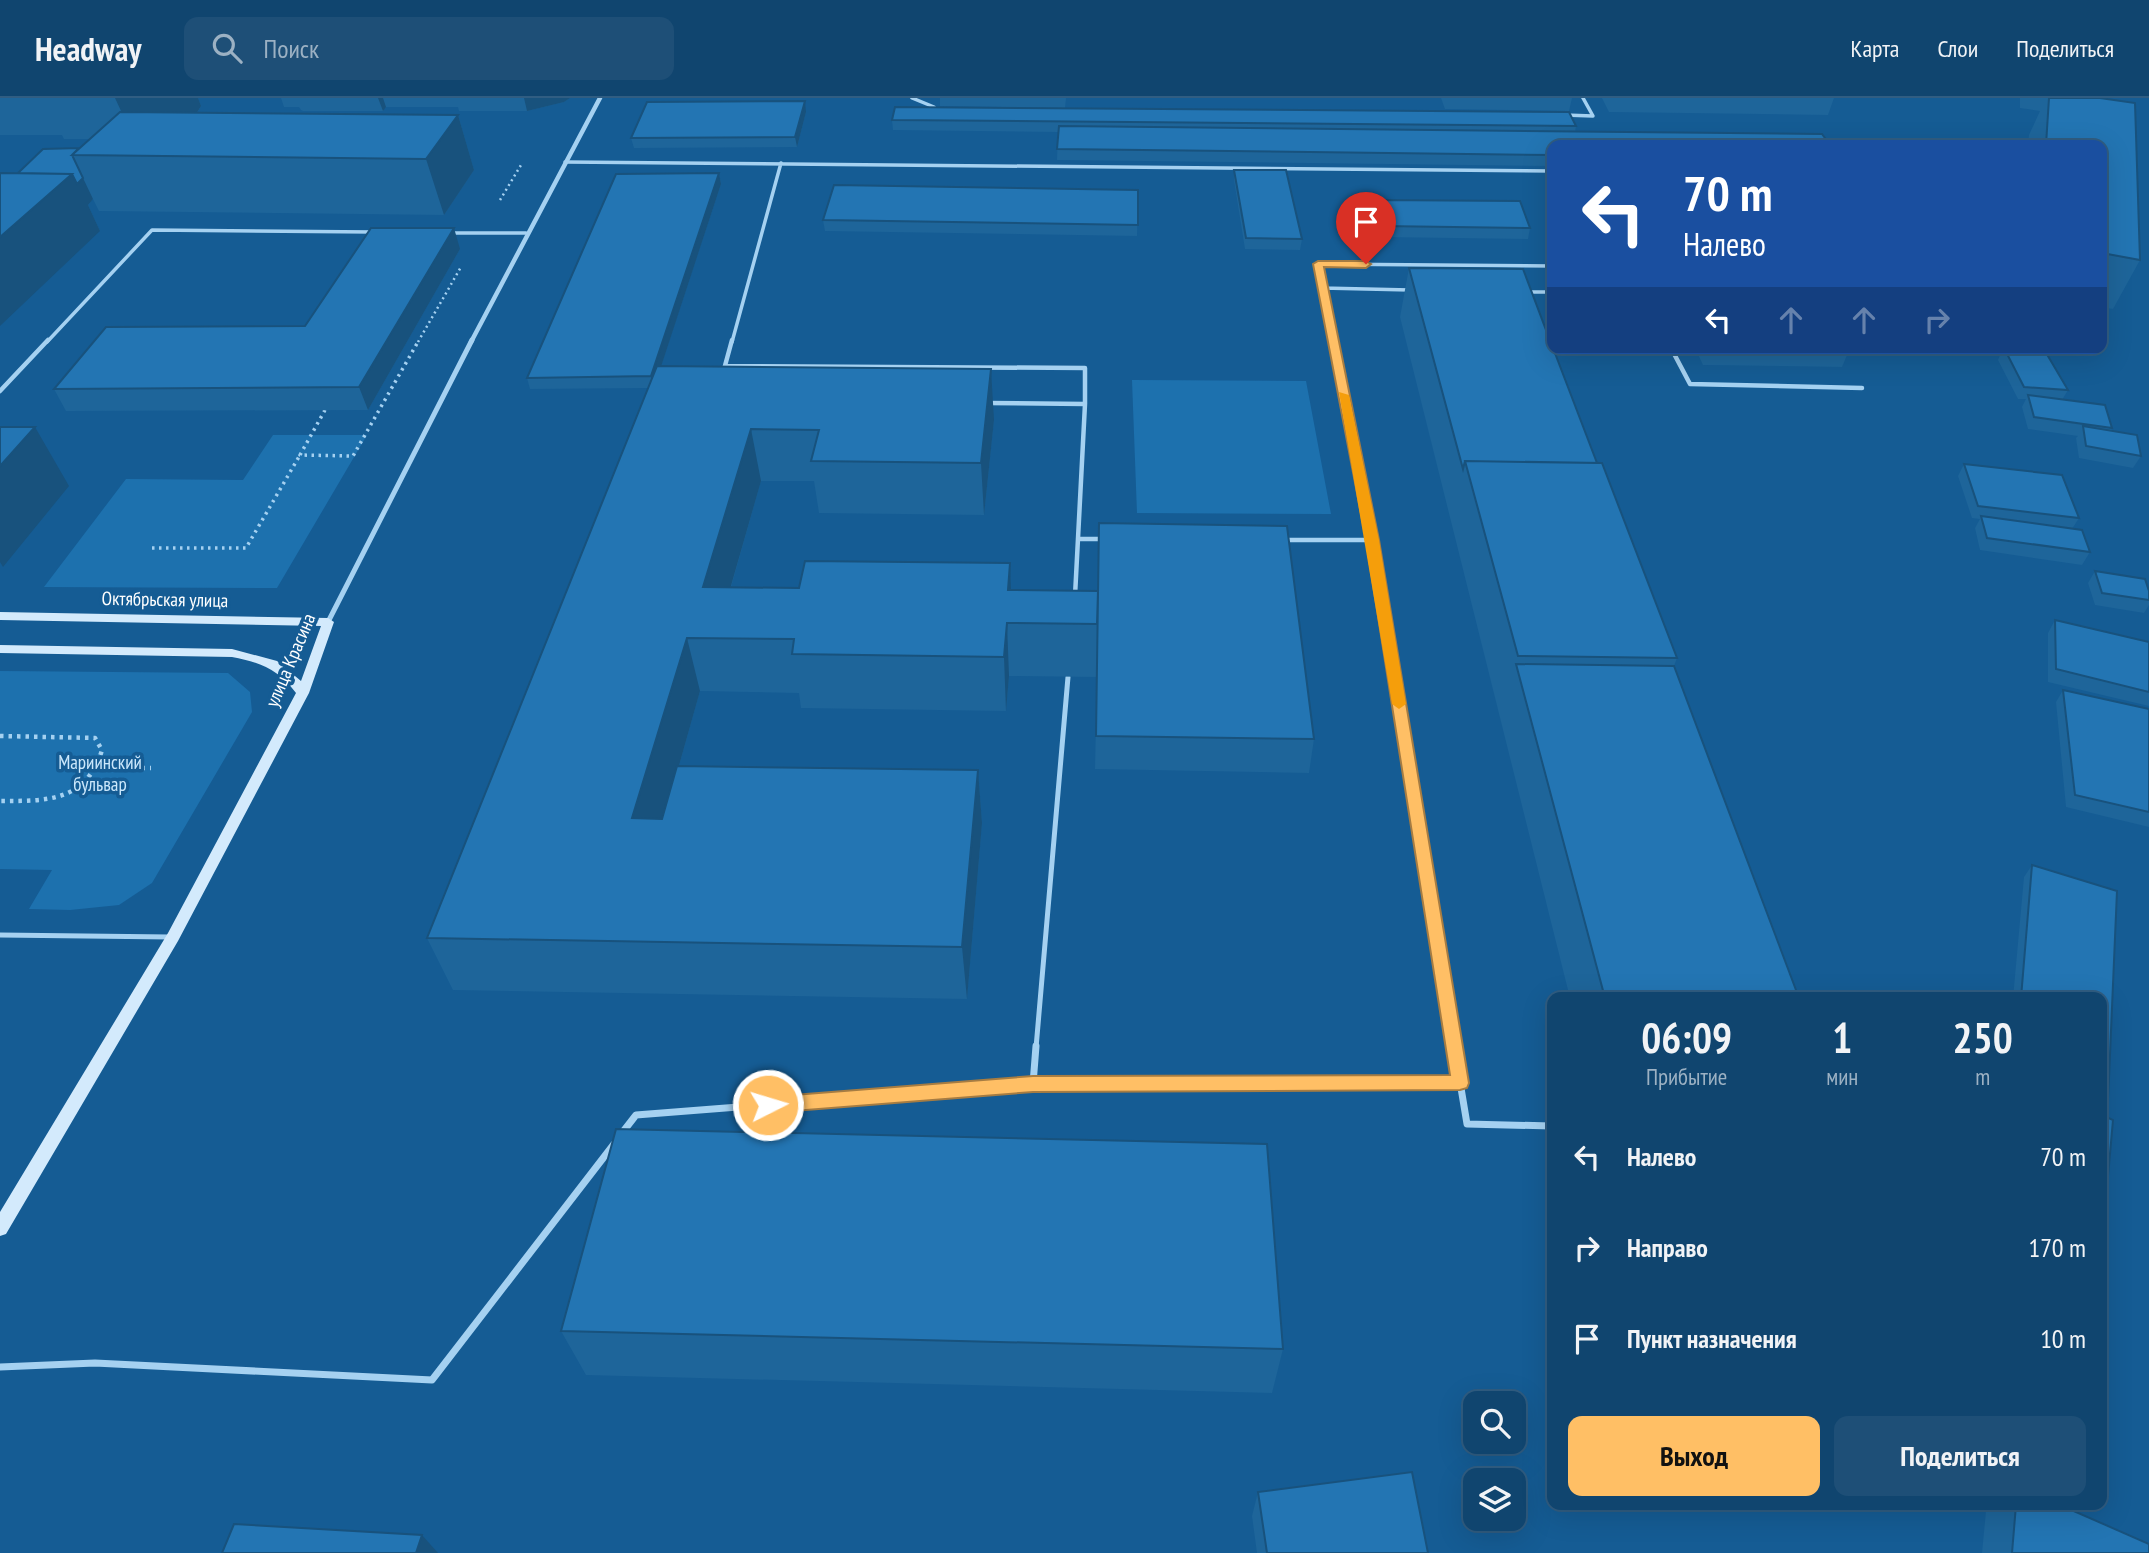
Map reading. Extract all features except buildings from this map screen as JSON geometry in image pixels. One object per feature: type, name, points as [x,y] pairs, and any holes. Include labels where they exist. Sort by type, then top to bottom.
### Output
[{"type":"main road","name":"Октябрьская улица","points":[[0,616],[328,622]]},
{"type":"main road","name":"улица Красина","points":[[0,1228],[173,937],[303,693],[328,622]]},
{"type":"main road","points":[[0,649],[232,653],[267,659],[288,672],[303,693]]},
{"type":"street","name":"улица Красина","points":[[328,622],[526,233],[600,98]]},
{"type":"lane","points":[[912,98],[930,107],[944,107]]},
{"type":"lane","points":[[1551,115],[1593,116],[1583,98]]},
{"type":"lane","points":[[565,162],[1547,171]]},
{"type":"lane","points":[[722,377],[781,163]]},
{"type":"lane","points":[[0,391],[152,230],[385,232]]},
{"type":"lane","points":[[439,232],[526,233]]},
{"type":"lane","points":[[1547,267],[1318,264],[1373,540],[1467,1124],[1547,1126]]},
{"type":"lane","points":[[1322,288],[1414,290]]},
{"type":"lane","points":[[1511,292],[1547,292]]},
{"type":"lane","points":[[1525,292],[1530,304]]},
{"type":"lane","points":[[1674,354],[1690,384],[1861,388]]},
{"type":"lane","points":[[725,366],[1085,368],[1075,604]]},
{"type":"lane","points":[[975,402],[1085,404]]},
{"type":"lane","points":[[1079,539],[1107,539]]},
{"type":"lane","points":[[1275,540],[1373,540]]},
{"type":"lane","points":[[1033,1084],[1068,677]]},
{"type":"lane","points":[[0,935],[173,937]]},
{"type":"lane","points":[[0,1367],[94,1363],[432,1380],[635,1115],[1033,1084],[1460,1083]]},
{"type":"path","points":[[300,455],[353,456],[521,165]]},
{"type":"path","points":[[152,548],[246,548],[325,410]]},
{"type":"path","points":[[0,736],[94,738],[102,750],[99,768],[83,785],[62,797],[41,802],[0,801]]},
{"type":"path","points":[[99,768],[151,768]]},
{"type":"green space","points":[[1132,380],[1306,381],[1331,514],[1137,513]]},
{"type":"green space","points":[[273,435],[367,435],[277,588],[44,587],[126,479],[243,480]]},
{"type":"green space","name":"Мариинский бульвар","points":[[0,671],[228,673],[250,692],[252,712],[152,883],[119,905],[70,910],[29,909],[52,870],[0,869]]},
{"type":"slow traffic","points":[[1343,395],[1373,540],[1399,704]]},
{"type":"route","points":[[768,1105],[1033,1084],[1460,1083],[1373,540],[1318,264],[1366,264]]}]
